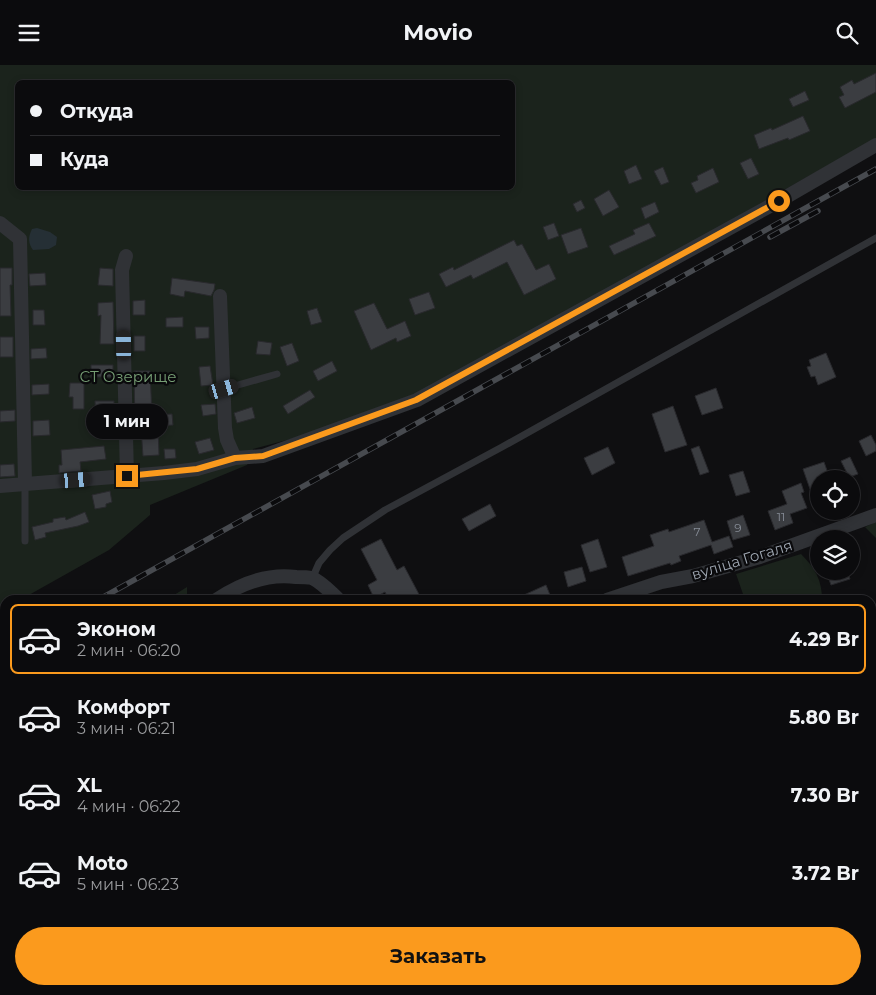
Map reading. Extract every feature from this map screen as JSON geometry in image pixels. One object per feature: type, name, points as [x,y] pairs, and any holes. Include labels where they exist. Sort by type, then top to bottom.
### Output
[{"type":"street","points":[[0,486],[197,469],[240,458],[263,456],[416,400],[771,205],[876,145]]},
{"type":"street","points":[[0,223],[20,239],[25,483]]},
{"type":"street","points":[[126,257],[122,270],[127,476]]},
{"type":"street","points":[[220,296],[227,440],[240,458]]},
{"type":"street","name":"вуліца Гогаля","points":[[620,595],[661,581],[693,576],[760,557],[876,515]]},
{"type":"street","points":[[223,595],[229,591],[268,577],[287,576],[312,579],[333,595]]},
{"type":"lane","points":[[312,579],[319,563],[330,550],[343,538],[386,510],[876,238]]},
{"type":"lane","points":[[224,389],[276,374]]},
{"type":"lane","points":[[24,541],[25,483]]},
{"type":"green space","name":"СТ Озерище","points":[[0,65],[876,65],[876,138],[636,274],[415,394],[317,432],[253,449],[247,465],[150,505],[150,515],[109,550],[29,595],[0,595]]},
{"type":"green space","points":[[876,522],[876,538],[865,527]]},
{"type":"green space","points":[[801,554],[810,564],[810,580],[819,580],[822,595],[744,595],[736,574]]},
{"type":"green space","points":[[187,587],[187,595],[174,595]]},
{"type":"shaded area","points":[[37,228],[50,232],[57,237],[56,245],[49,249],[33,250],[29,237],[32,229]]},
{"type":"building","points":[[876,73],[876,92],[845,108],[839,97],[844,95],[840,87],[852,80],[854,84]]},
{"type":"building","points":[[805,91],[809,100],[793,107],[789,99]]},
{"type":"building","points":[[803,116],[810,131],[759,149],[754,135],[771,128],[772,130]]},
{"type":"building","points":[[751,158],[759,174],[748,179],[740,163]]},
{"type":"building","points":[[636,165],[642,179],[629,184],[624,171]]},
{"type":"building","points":[[663,167],[669,182],[661,185],[654,171]]},
{"type":"building","points":[[713,168],[719,182],[696,193],[691,183],[698,180],[697,176]]},
{"type":"building","points":[[609,190],[619,207],[603,216],[594,199]]},
{"type":"building","points":[[581,200],[585,208],[577,212],[573,204]]},
{"type":"building","points":[[655,202],[659,212],[645,219],[641,208]]},
{"type":"building","points":[[554,223],[559,236],[548,240],[543,227]]},
{"type":"building","points":[[649,223],[656,236],[614,255],[609,246],[635,234],[633,230]]},
{"type":"building","points":[[581,228],[588,247],[568,254],[561,235]]},
{"type":"building","points":[[514,240],[517,246],[522,244],[536,270],[549,264],[556,279],[524,295],[507,262],[473,279],[471,275],[446,287],[439,274],[453,267],[454,270]]},
{"type":"building","points":[[0,268],[12,268],[12,285],[10,285],[11,316],[0,316]]},
{"type":"building","points":[[100,268],[113,269],[113,286],[98,285]]},
{"type":"building","points":[[45,273],[46,285],[30,286],[29,274]]},
{"type":"building","points":[[172,278],[215,284],[214,290],[211,296],[185,291],[184,297],[170,294]]},
{"type":"building","points":[[429,292],[435,308],[415,315],[409,299]]},
{"type":"building","points":[[145,300],[145,315],[133,315],[133,301]]},
{"type":"building","points":[[113,302],[114,344],[100,344],[101,315],[98,316],[98,303]]},
{"type":"building","points":[[374,303],[387,329],[405,321],[411,336],[397,342],[396,338],[371,350],[354,311]]},
{"type":"building","points":[[317,308],[322,322],[311,325],[307,311]]},
{"type":"building","points":[[33,310],[44,310],[45,325],[33,325]]},
{"type":"building","points":[[183,317],[183,327],[166,327],[166,318]]},
{"type":"building","points":[[195,327],[209,327],[209,338],[196,339]]},
{"type":"building","points":[[134,336],[145,336],[145,351],[134,351]]},
{"type":"building","points":[[0,337],[13,337],[13,357],[0,357]]},
{"type":"building","points":[[258,341],[272,343],[270,355],[256,354]]},
{"type":"building","points":[[292,343],[299,361],[287,366],[280,347]]},
{"type":"building","points":[[46,348],[47,358],[31,359],[31,349]]},
{"type":"building","points":[[826,353],[836,377],[818,385],[815,376],[811,377],[807,367],[811,366],[809,360]]},
{"type":"building","points":[[332,361],[337,371],[318,381],[313,371]]},
{"type":"building","points":[[91,365],[113,365],[113,377],[91,377]]},
{"type":"building","points":[[210,366],[213,385],[201,386],[199,367]]},
{"type":"building","points":[[134,371],[150,371],[152,415],[172,414],[173,425],[158,426],[159,455],[143,456],[141,428],[135,428]]},
{"type":"building","points":[[70,383],[84,383],[84,409],[73,409],[73,397],[69,397]]},
{"type":"building","points":[[49,384],[49,394],[32,395],[32,385]]},
{"type":"building","points":[[716,388],[723,408],[702,415],[695,396]]},
{"type":"building","points":[[310,390],[315,397],[288,414],[283,406]]},
{"type":"building","points":[[95,401],[114,401],[114,420],[96,420]]},
{"type":"building","points":[[215,404],[216,414],[203,416],[201,405]]},
{"type":"building","points":[[673,406],[687,445],[665,452],[652,414]]},
{"type":"building","points":[[252,407],[255,418],[237,423],[234,413]]},
{"type":"building","points":[[15,410],[15,421],[0,422],[0,411]]},
{"type":"building","points":[[49,420],[50,435],[33,436],[33,421]]},
{"type":"building","points":[[871,435],[876,445],[876,451],[866,456],[859,441]]},
{"type":"building","points":[[210,438],[214,450],[199,454],[195,442]]},
{"type":"building","points":[[104,446],[106,459],[80,462],[81,471],[59,473],[59,465],[62,465],[61,450]]},
{"type":"building","points":[[699,446],[709,472],[700,475],[691,449]]},
{"type":"building","points":[[608,447],[615,463],[592,475],[584,458]]},
{"type":"building","points":[[164,449],[175,449],[176,458],[165,459]]},
{"type":"building","points":[[850,457],[856,470],[846,470],[841,461]]},
{"type":"building","points":[[824,462],[827,470],[810,470],[810,489],[803,469]]},
{"type":"building","points":[[14,464],[15,476],[0,477],[0,465]]},
{"type":"building","points":[[743,471],[750,492],[736,496],[729,475]]},
{"type":"building","points":[[801,483],[804,492],[801,493],[807,508],[790,514],[793,523],[775,530],[768,511],[787,504],[782,491]]},
{"type":"building","points":[[110,491],[112,502],[106,504],[106,507],[95,509],[92,495]]},
{"type":"building","points":[[490,504],[496,516],[469,531],[462,519]]},
{"type":"building","points":[[85,512],[89,522],[45,533],[46,537],[35,540],[32,527],[53,522],[53,519],[65,517],[66,520]]},
{"type":"building","points":[[743,515],[750,535],[733,540],[727,521]]},
{"type":"building","points":[[704,520],[712,542],[729,536],[733,547],[714,554],[711,545],[679,556],[681,561],[671,565],[670,563],[628,576],[622,557],[654,546],[650,535],[668,529],[669,532]]},
{"type":"building","points":[[381,539],[397,570],[404,566],[419,595],[386,595],[385,592],[380,595],[373,595],[368,585],[377,580],[361,549]]},
{"type":"building","points":[[598,539],[607,567],[590,572],[581,545]]},
{"type":"building","points":[[582,567],[586,581],[568,587],[564,572]]},
{"type":"building","points":[[829,580],[847,580],[831,585]]},
{"type":"building","points":[[546,585],[550,595],[524,595]]},
{"type":"railway","points":[[107,595],[876,169]]},
{"type":"railway","points":[[770,237],[818,211]]},
{"type":"route","points":[[127,476],[197,469],[235,458],[263,456],[416,400],[779,201]]}]
